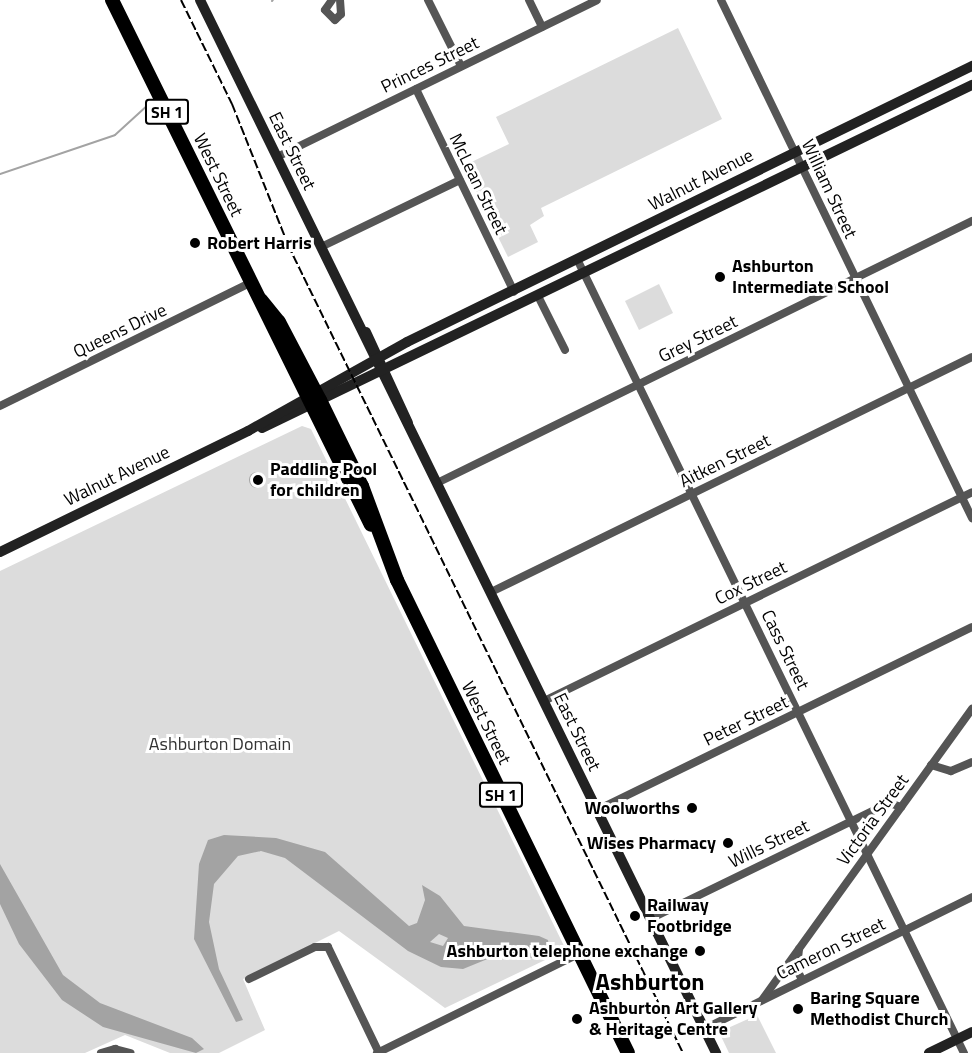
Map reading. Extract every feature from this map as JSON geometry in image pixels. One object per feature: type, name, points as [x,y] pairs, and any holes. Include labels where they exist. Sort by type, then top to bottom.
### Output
[{"type":"highway","name":"West Street","points":[[112,0],[261,300],[362,486],[378,536],[578,954],[628,1053]]},
{"type":"main road","name":"East Street","points":[[200,0],[716,1053]]},
{"type":"main road","name":"Walnut Avenue","points":[[0,552],[313,399],[379,365],[445,323],[578,261],[972,66]]},
{"type":"main road","name":"Walnut Avenue","points":[[379,365],[453,339],[972,85]]},
{"type":"main road","points":[[445,323],[453,339]]},
{"type":"main road","points":[[929,1053],[972,1032]]},
{"type":"street","points":[[333,0],[325,10],[334,20],[341,14],[340,0]]},
{"type":"street","points":[[428,0],[461,66]]},
{"type":"street","points":[[529,0],[542,27]]},
{"type":"street","name":"Princes Street","points":[[277,157],[597,0]]},
{"type":"street","name":"William Street","points":[[722,0],[802,168],[833,223],[854,279],[885,332],[907,388],[937,437],[972,518]]},
{"type":"street","name":"McLean Street","points":[[416,89],[514,292]]},
{"type":"street","points":[[321,247],[460,180]]},
{"type":"street","name":"Grey Street","points":[[437,483],[972,221]]},
{"type":"street","name":"Cass Street","points":[[578,261],[964,1053]]},
{"type":"street","name":"Queens Drive","points":[[0,406],[252,282]]},
{"type":"street","points":[[539,298],[565,350]]},
{"type":"street","name":"Aitken Street","points":[[491,592],[972,357]]},
{"type":"street","name":"Cox Street","points":[[544,701],[972,492]]},
{"type":"street","name":"Peter Street","points":[[597,810],[972,627]]},
{"type":"street","name":"Victoria Street","points":[[762,1000],[781,968],[799,949],[972,710]]},
{"type":"street","points":[[931,765],[951,771],[972,762]]},
{"type":"street","name":"Wills Street","points":[[650,919],[889,802],[901,807]]},
{"type":"street","name":"Cameron Street","points":[[704,1029],[972,897]]},
{"type":"street","points":[[249,979],[315,947],[328,947],[378,1053],[578,954]]},
{"type":"street","name":"Victoria Street","points":[[797,969],[799,949]]},
{"type":"street","points":[[781,968],[797,969],[802,980]]},
{"type":"street","points":[[101,1053],[115,1049],[130,1053]]},
{"type":"green space","points":[[678,28],[722,119],[541,208],[544,216],[530,225],[538,242],[508,257],[463,166],[509,144],[496,117]]},
{"type":"green space","points":[[659,284],[673,313],[639,330],[625,301]]},
{"type":"green space","name":"Ashburton Domain","points":[[302,426],[311,429],[566,950],[445,1008],[339,931],[243,979],[265,1030],[219,1053],[170,1053],[125,1035],[85,1053],[0,1053],[0,571]]},
{"type":"green space","points":[[757,1015],[776,1053],[729,1053],[719,1032]]},
{"type":"shaded area","name":"Paddling Pool for children","points":[[257,472],[265,480],[257,488],[249,480]]},
{"type":"shaded area","points":[[224,835],[276,838],[325,852],[409,926],[417,923],[425,900],[422,885],[440,896],[464,926],[539,936],[548,940],[549,947],[536,958],[490,958],[463,969],[441,967],[408,951],[285,858],[261,851],[238,856],[214,884],[209,922],[219,969],[243,1020],[236,1022],[194,939],[199,864],[208,840]],"holes":[[[439,934],[448,938],[443,946],[430,942]]]},
{"type":"shaded area","points":[[0,864],[63,975],[100,1003],[192,1038],[204,1049],[196,1053],[103,1027],[62,1000],[19,944],[0,904]]},
{"type":"waterway","points":[[0,174],[115,135],[149,104]]},
{"type":"railway","points":[[181,0],[232,104],[288,245],[683,1053]]},
{"type":"place","name":"Robert Harris","points":[[195,243]]},
{"type":"place","name":"Ashburton Intermediate School","points":[[720,277]]},
{"type":"place","name":"Paddling Pool for children","points":[[258,480]]},
{"type":"place","name":"Woolworths","points":[[692,808]]},
{"type":"place","name":"Wises Pharmacy","points":[[728,843]]},
{"type":"place","name":"Railway Footbridge","points":[[635,916]]},
{"type":"place","name":"Ashburton telephone exchange","points":[[700,951]]},
{"type":"place","name":"Baring Square Methodist Church","points":[[798,1009]]},
{"type":"place","name":"Ashburton Art Gallery & Heritage Centre","points":[[577,1019]]},
{"type":"district","name":"Ashburton","points":[[650,982]]}]
